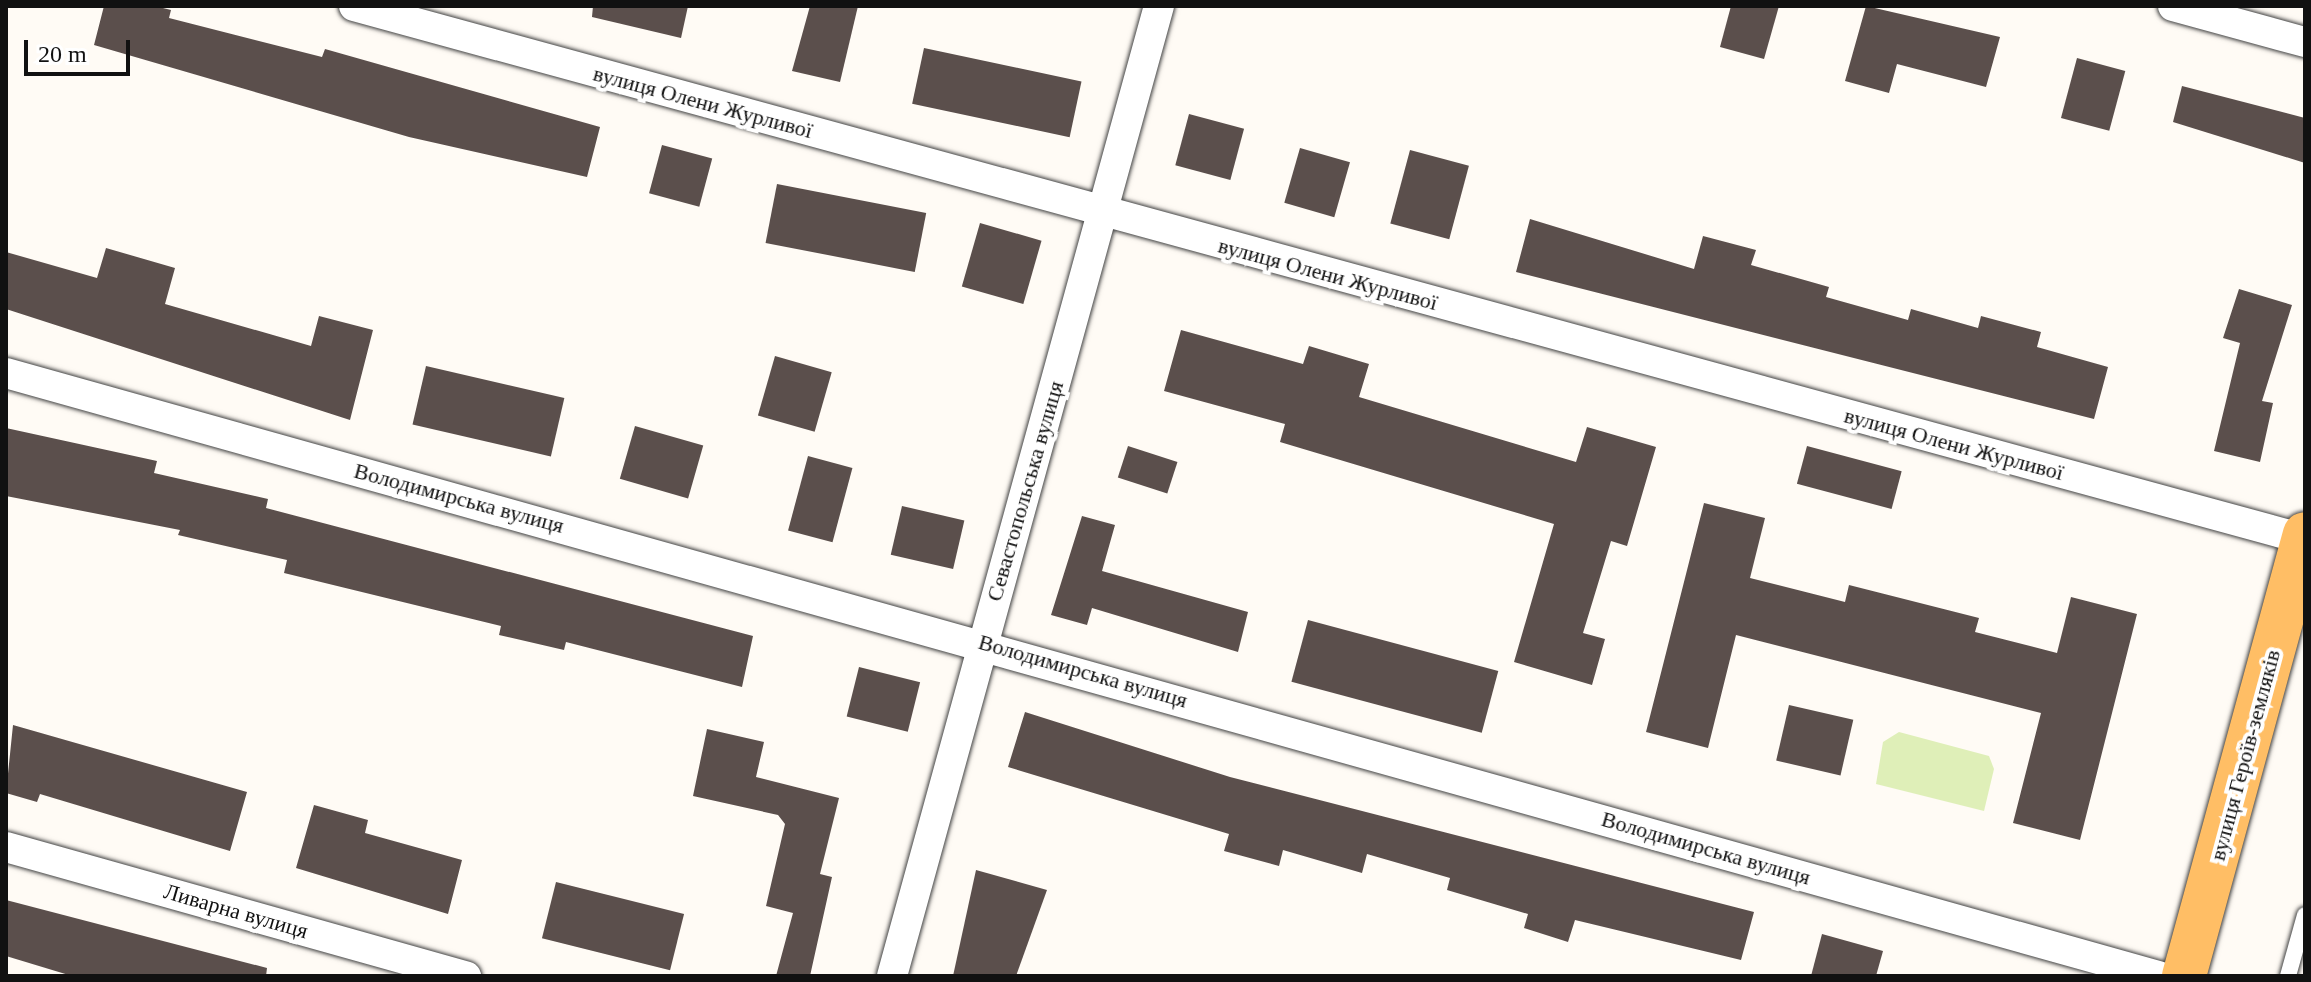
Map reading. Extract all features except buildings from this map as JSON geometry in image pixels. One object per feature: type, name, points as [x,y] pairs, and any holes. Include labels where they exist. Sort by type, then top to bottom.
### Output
[{"type":"main road","name":"вулиця Героїв-земляків","points":[[2184,976],[2297,594],[2304,536]]},
{"type":"street","name":"вулиця Олени Журливої","points":[[354,6],[1106,213],[2304,536]]},
{"type":"street","name":"Севастопольська вулиця","points":[[892,976],[982,642],[1106,213],[1159,6]]},
{"type":"street","points":[[2173,6],[2305,42]]},
{"type":"street","name":"Володимирська вулиця","points":[[6,373],[982,642],[2158,976]]},
{"type":"street","name":"Ливарна вулиця","points":[[6,847],[466,976]]},
{"type":"lane","points":[[2288,976],[2305,915]]},
{"type":"green space","points":[[1899,732],[1989,756],[1994,769],[1984,811],[1876,784],[1883,742]]}]
